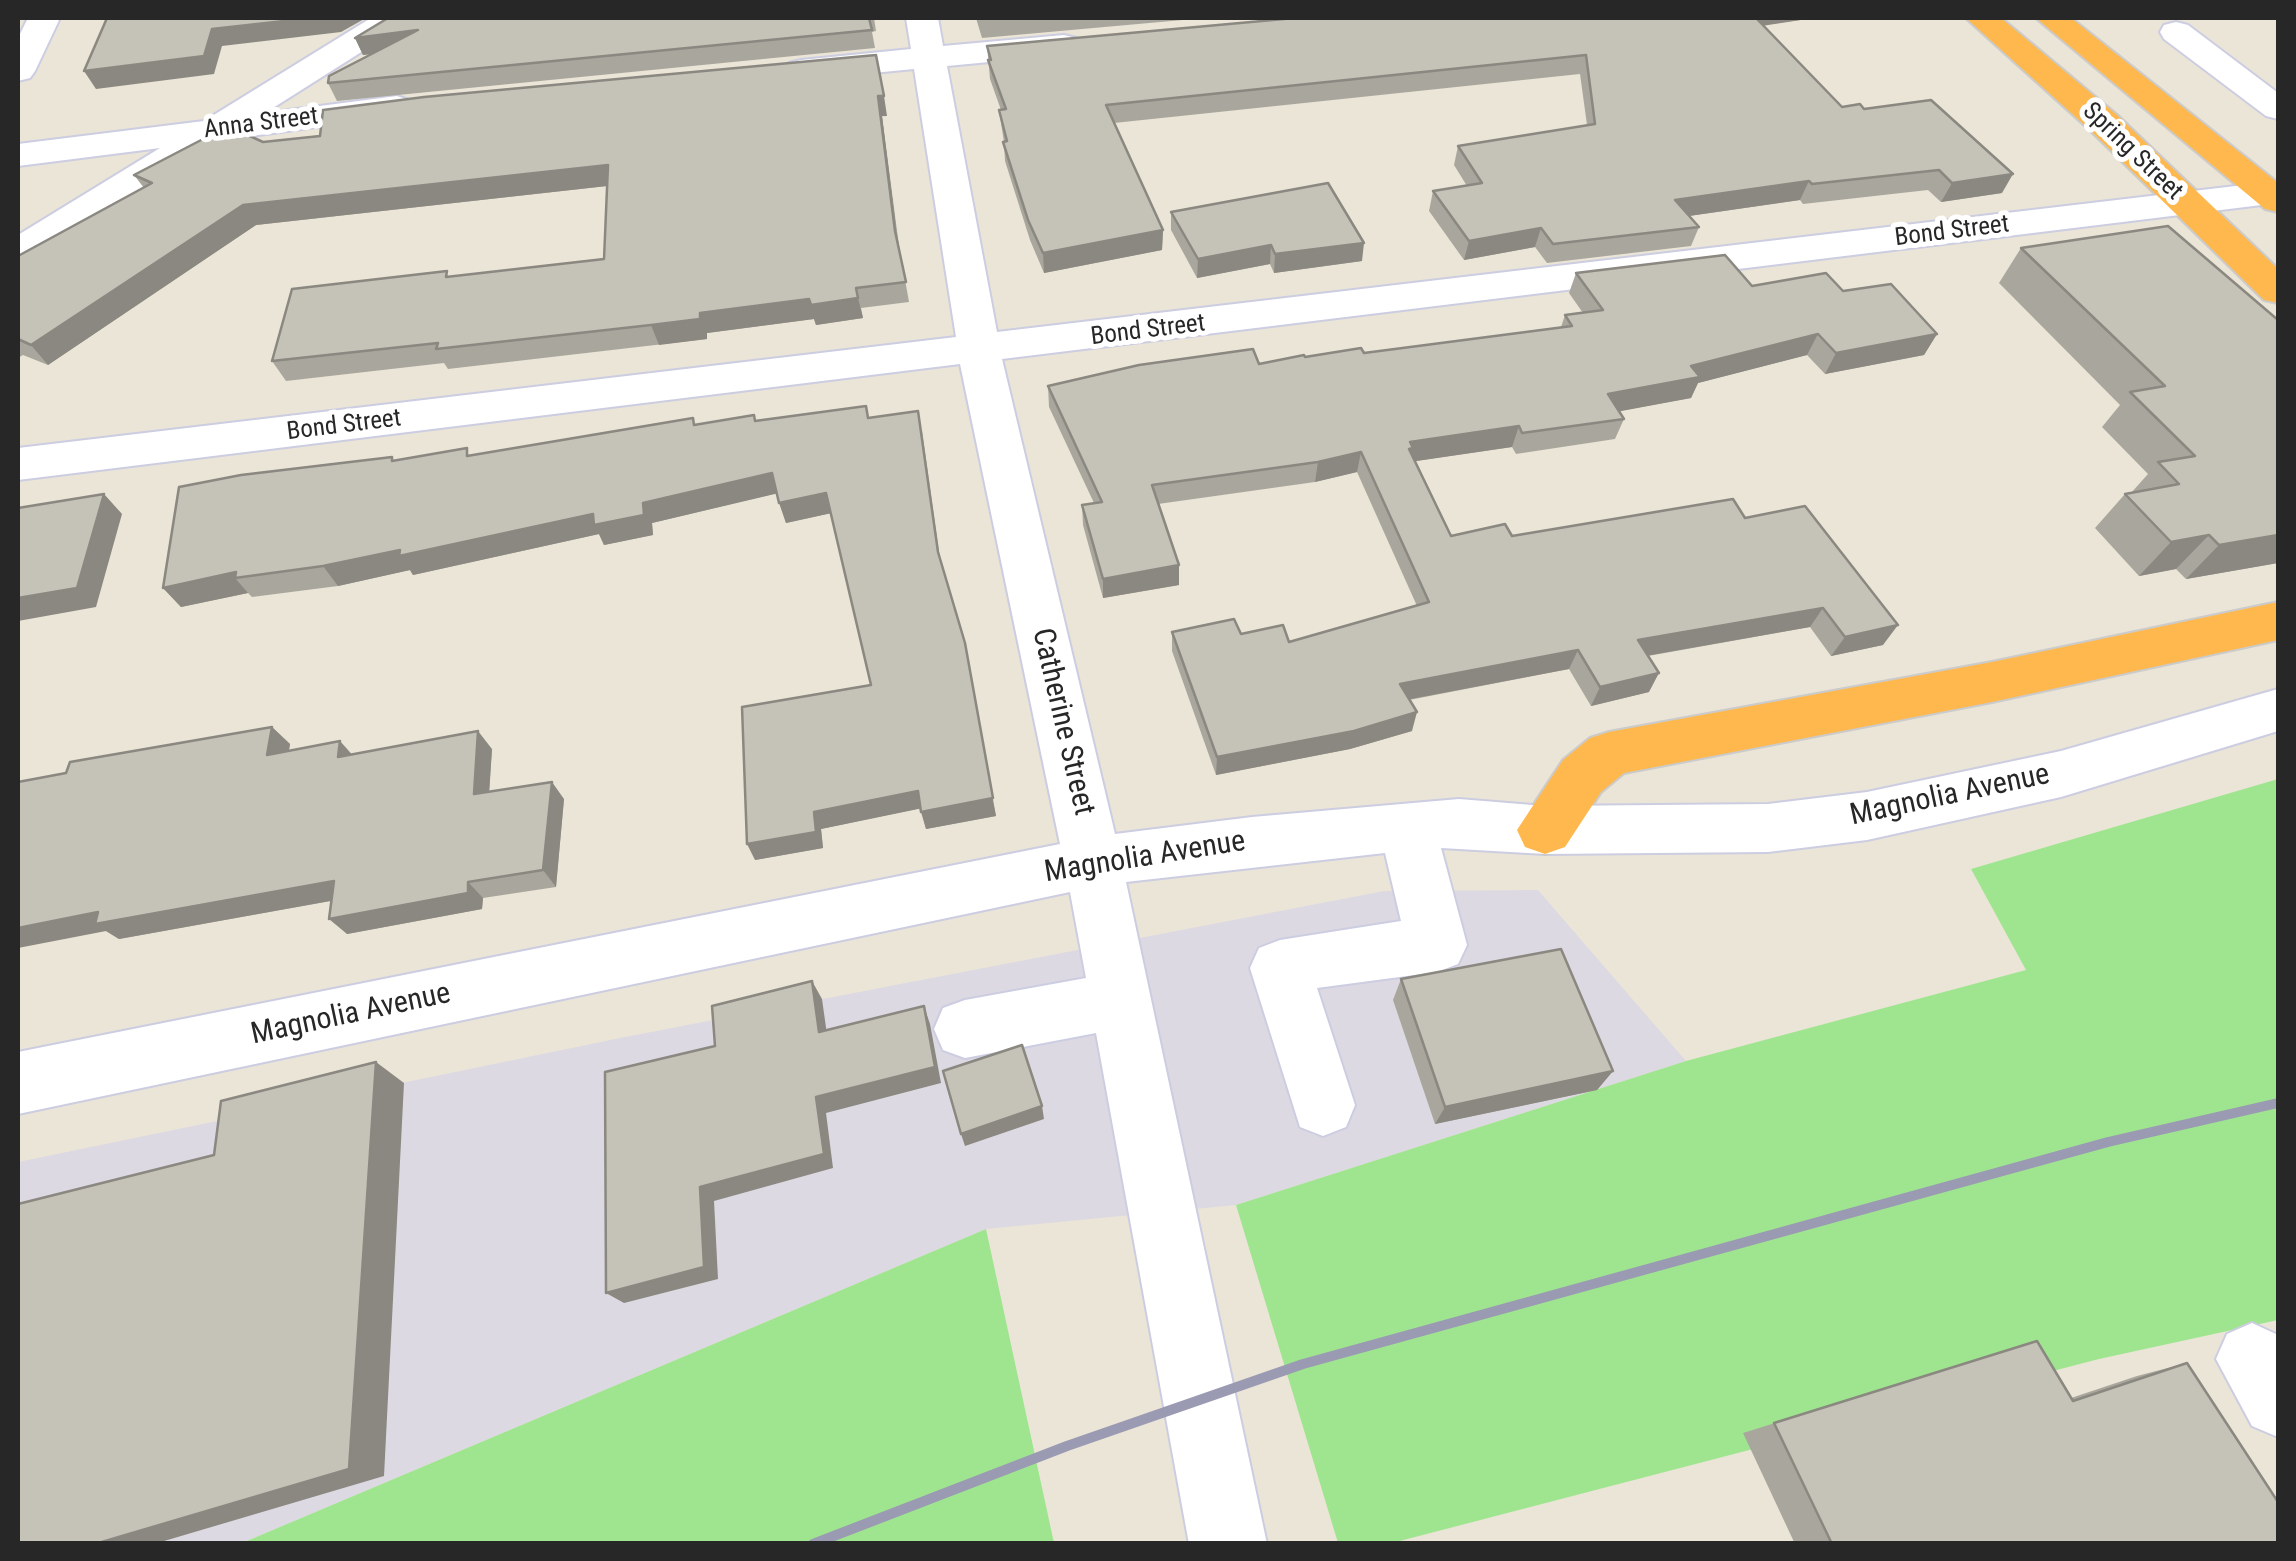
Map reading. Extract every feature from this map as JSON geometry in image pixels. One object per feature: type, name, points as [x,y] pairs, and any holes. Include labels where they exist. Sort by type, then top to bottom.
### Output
[{"type":"highway","name":"Spring Street","points":[[1982,18],[2104,123],[2278,292]]},
{"type":"highway","name":"Spring Street","points":[[2052,18],[2275,196]]},
{"type":"highway","points":[[1546,830],[1582,776],[1609,754],[1992,682],[2278,620]]},
{"type":"street","points":[[18,71],[44,18]]},
{"type":"street","points":[[18,252],[392,18]]},
{"type":"street","name":"Catherine Street","points":[[922,18],[979,352],[1094,862],[1228,1544]]},
{"type":"street","points":[[2176,32],[2278,109]]},
{"type":"street","points":[[772,72],[1087,43]]},
{"type":"street","points":[[2218,64],[2264,60]]},
{"type":"street","name":"Anna Street","points":[[18,154],[432,103]]},
{"type":"street","name":"Bond Street","points":[[18,464],[979,352],[2186,203],[2275,196]]},
{"type":"street","name":"Magnolia Avenue","points":[[18,1083],[1094,862],[1407,826],[1459,823],[1546,830],[1768,828],[1867,816],[2061,774],[2278,710]]},
{"type":"street","points":[[1323,1105],[1280,968],[1357,953],[1437,945],[1407,826]]},
{"type":"street","points":[[965,1029],[1121,1000]]},
{"type":"shaded area","points":[[1538,890],[1686,1061],[1236,1205],[986,1229],[242,1543],[18,1543],[18,1162],[625,1037],[1384,891]]},
{"type":"green space","points":[[2278,779],[2278,1320],[2099,1359],[1392,1543],[1338,1543],[1236,1205],[1686,1061],[2026,970],[1971,869]]},
{"type":"green space","points":[[986,1229],[1054,1543],[242,1543]]},
{"type":"building","points":[[107,18],[311,18],[212,29],[204,56],[84,71]]},
{"type":"building","points":[[388,18],[869,18],[872,30],[328,83],[329,76],[418,30],[355,38]]},
{"type":"building","points":[[1295,18],[1756,18],[1842,107],[1860,104],[1864,109],[1931,100],[2013,174],[1952,183],[1939,170],[1812,184],[1809,181],[1675,200],[1699,227],[1553,244],[1541,228],[1469,241],[1433,191],[1482,183],[1458,146],[1595,124],[1586,55],[1106,105],[1163,230],[1043,253],[1003,142],[1007,141],[999,110],[1006,109],[988,60],[987,46]]},
{"type":"building","points":[[876,55],[884,96],[878,96],[895,231],[906,282],[856,288],[858,298],[811,305],[809,299],[700,313],[700,319],[436,349],[438,343],[272,361],[292,289],[447,271],[446,277],[604,259],[608,165],[243,205],[31,345],[18,339],[18,256],[152,183],[134,175],[228,126],[263,142],[320,136],[323,110]]},
{"type":"building","points":[[1328,183],[1364,243],[1275,254],[1271,245],[1198,259],[1171,212]]},
{"type":"building","points":[[2168,226],[2278,320],[2278,535],[2219,545],[2209,535],[2171,542],[2125,494],[2179,484],[2158,462],[2195,456],[2130,392],[2165,386],[2021,248]]},
{"type":"building","points":[[1725,255],[1752,286],[1826,273],[1843,291],[1891,284],[1937,334],[1836,353],[1818,334],[1691,366],[1700,377],[1608,394],[1624,419],[1522,433],[1519,426],[1410,442],[1413,448],[1409,449],[1451,536],[1505,524],[1512,536],[1733,499],[1745,518],[1805,506],[1898,625],[1845,637],[1823,608],[1638,640],[1659,673],[1600,687],[1578,650],[1400,684],[1417,712],[1354,731],[1217,757],[1172,632],[1234,619],[1241,634],[1283,625],[1289,642],[1429,602],[1361,452],[1318,462],[1152,485],[1179,565],[1103,579],[1082,505],[1102,502],[1048,386],[1139,365],[1253,349],[1259,364],[1361,348],[1364,353],[1572,326],[1565,315],[1603,310],[1576,273]]},
{"type":"building","points":[[866,406],[868,418],[918,411],[938,552],[965,643],[993,798],[921,812],[918,791],[814,812],[816,832],[747,844],[742,707],[871,685],[826,493],[779,503],[772,473],[643,503],[644,515],[594,525],[593,514],[399,556],[400,550],[235,578],[236,572],[163,588],[179,487],[241,475],[392,457],[392,461],[467,448],[467,456],[693,418],[694,425],[754,415],[755,421]]},
{"type":"building","points":[[104,494],[77,588],[18,598],[18,508]]},
{"type":"building","points":[[272,727],[267,755],[340,741],[338,757],[478,731],[474,794],[552,782],[543,870],[468,882],[468,893],[329,919],[334,881],[95,924],[98,912],[18,928],[18,782],[66,773],[70,762]]},
{"type":"building","points":[[1561,949],[1613,1071],[1445,1107],[1401,979]]},
{"type":"building","points":[[812,981],[819,1032],[924,1006],[935,1067],[816,1097],[824,1154],[700,1187],[704,1267],[606,1293],[605,1072],[715,1046],[712,1006]]},
{"type":"building","points":[[1022,1045],[1042,1106],[961,1134],[943,1071]]},
{"type":"building","points":[[376,1062],[349,1469],[95,1544],[18,1544],[18,1204],[214,1155],[221,1101]]},
{"type":"building","points":[[2037,1341],[2073,1401],[2187,1363],[2278,1502],[2278,1544],[1832,1544],[1774,1423]]},
{"type":"railway","points":[[813,1544],[1067,1446],[1303,1364],[2108,1142],[2278,1103]]}]
